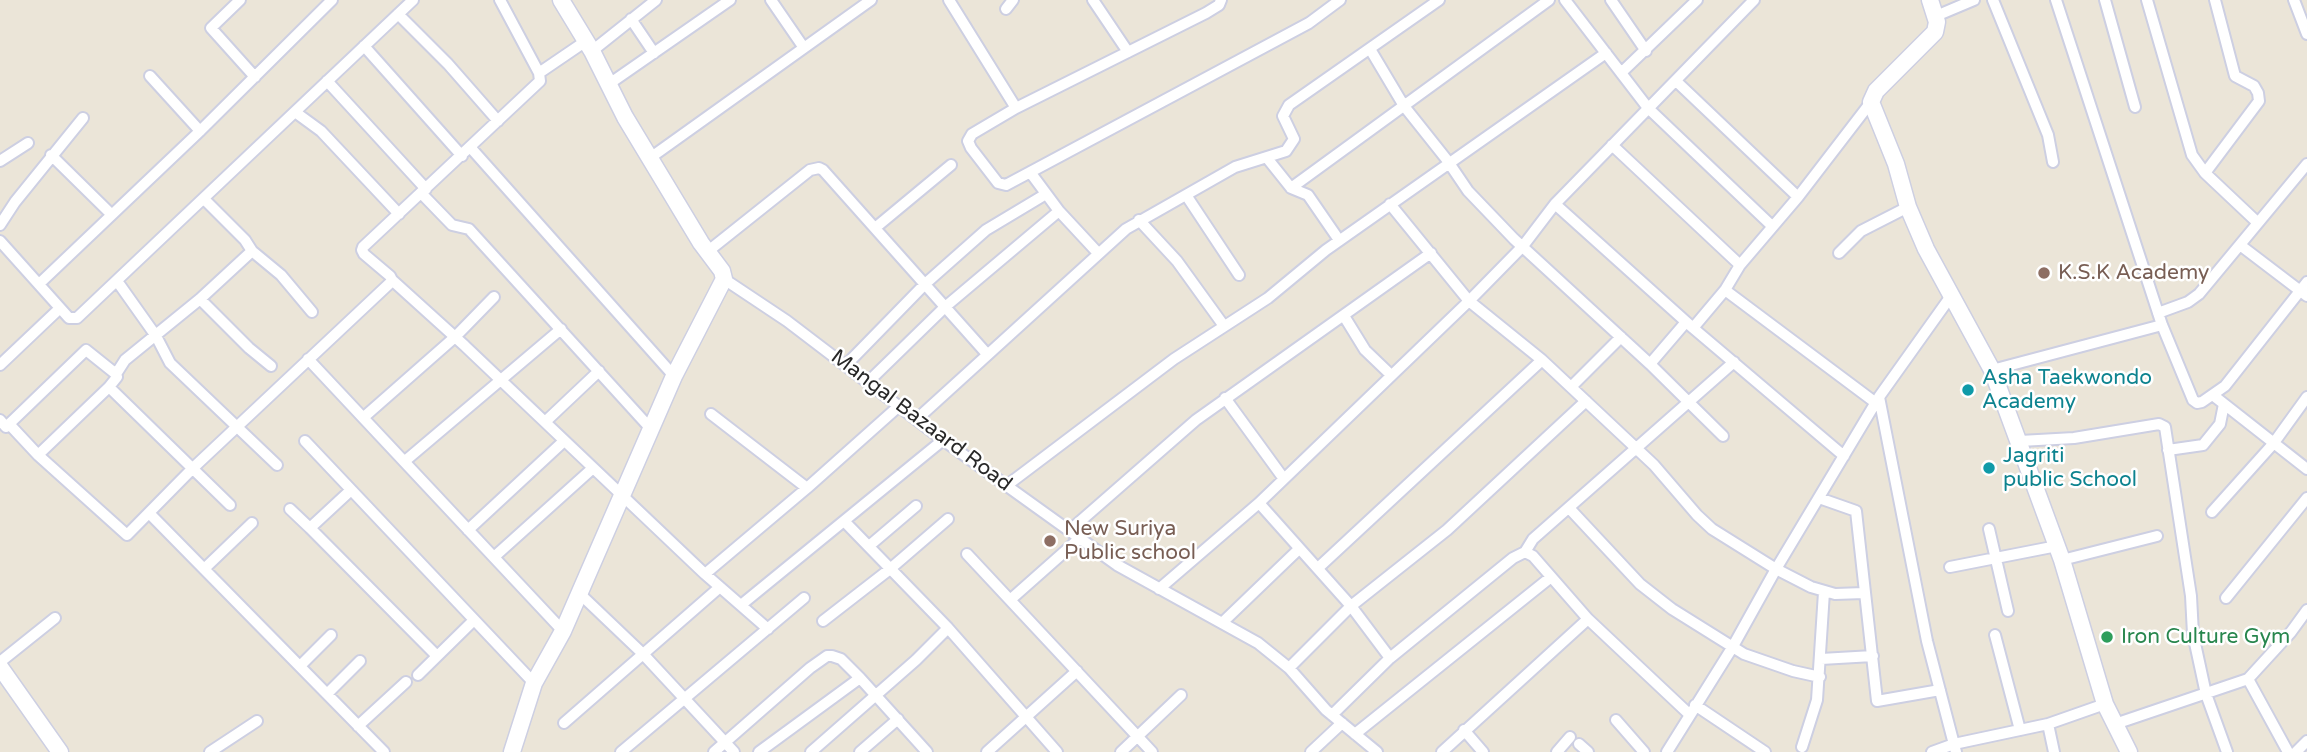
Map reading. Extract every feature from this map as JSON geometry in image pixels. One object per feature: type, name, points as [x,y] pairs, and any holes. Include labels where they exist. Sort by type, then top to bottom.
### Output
[{"type":"street","points":[[240,0],[211,28],[254,77]]},
{"type":"street","points":[[39,284],[200,131],[332,0]]},
{"type":"street","points":[[0,241],[69,318],[77,318],[413,0]]},
{"type":"street","points":[[500,0],[541,77],[536,85],[362,250],[705,574],[768,629]]},
{"type":"street","name":"Mangal Bazaard Road","points":[[561,0],[650,158],[707,252],[722,271],[723,279],[787,321],[943,440],[1117,565],[1258,643],[1289,668],[1332,715],[1355,734],[1363,748],[1377,752]]},
{"type":"street","points":[[539,73],[589,46],[656,0]]},
{"type":"street","points":[[608,84],[730,0]]},
{"type":"street","points":[[771,0],[804,48]]},
{"type":"street","points":[[650,158],[871,0]]},
{"type":"street","points":[[949,0],[1016,108]]},
{"type":"street","points":[[1093,0],[1128,52]]},
{"type":"street","points":[[1221,0],[1219,5],[1206,13],[1016,108],[972,134],[968,141],[974,152],[1001,184],[1006,185],[1309,23],[1340,0]]},
{"type":"street","points":[[917,419],[1098,253],[1139,220],[1235,167],[1286,151],[1293,142],[1283,116],[1289,105],[1439,0]]},
{"type":"street","points":[[1291,188],[1549,0]]},
{"type":"street","points":[[1565,0],[1648,108],[1772,226]]},
{"type":"street","points":[[1611,0],[1646,51]]},
{"type":"street","points":[[1621,73],[1697,0]]},
{"type":"street","points":[[1159,589],[1259,503],[1469,301],[1523,246],[1555,204],[1754,0]]},
{"type":"street","points":[[1650,364],[1725,290],[1740,265],[1798,197],[1871,102],[1876,91],[1935,32],[1936,16],[1930,0]]},
{"type":"street","points":[[1936,16],[1974,0]]},
{"type":"street","points":[[1993,0],[2048,135],[2053,162]]},
{"type":"street","points":[[2056,0],[2162,325],[2193,400],[2197,403],[2214,396],[2225,386],[2305,289],[2240,245]]},
{"type":"street","points":[[2105,0],[2135,107]]},
{"type":"street","points":[[2147,0],[2192,155],[2205,173],[2258,223]]},
{"type":"street","points":[[2205,173],[2259,101],[2253,86],[2235,76],[2215,0]]},
{"type":"street","points":[[2299,5],[2307,34]]},
{"type":"street","points":[[398,14],[448,64],[498,121]]},
{"type":"street","points":[[631,19],[654,53]]},
{"type":"street","points":[[364,47],[466,151],[674,376]]},
{"type":"street","points":[[1370,49],[1404,106],[1468,191],[1723,436]]},
{"type":"street","points":[[1006,486],[1163,366],[1268,298],[1339,240],[1606,53]]},
{"type":"street","points":[[150,76],[200,131]]},
{"type":"street","points":[[327,81],[452,225],[469,229],[651,429]]},
{"type":"street","points":[[1676,81],[1798,197]]},
{"type":"street","points":[[1871,102],[1896,164],[1908,207],[1935,269],[1992,370],[2059,553],[2105,705],[2129,752]]},
{"type":"street","points":[[295,112],[321,131],[398,214]]},
{"type":"street","points":[[0,225],[51,155],[83,118]]},
{"type":"street","points":[[0,161],[28,143]]},
{"type":"street","points":[[1612,145],[1740,265]]},
{"type":"street","points":[[51,155],[111,214]]},
{"type":"street","points":[[1267,159],[1291,188],[1308,195],[1339,240]]},
{"type":"street","points":[[2158,313],[2188,302],[2199,294],[2307,164]]},
{"type":"street","points":[[876,228],[951,165]]},
{"type":"street","points":[[707,252],[814,168],[823,170],[987,354]]},
{"type":"street","points":[[1030,172],[1059,211],[1098,253]]},
{"type":"street","points":[[846,365],[925,284],[986,230],[1046,194]]},
{"type":"street","points":[[1186,195],[1239,275]]},
{"type":"street","points":[[204,199],[245,240],[252,251],[281,275],[312,312]]},
{"type":"street","points":[[1390,204],[1469,301],[1542,360],[1586,401],[1637,449],[1712,529],[1776,569],[1824,592],[1864,593]]},
{"type":"street","points":[[1555,204],[1690,325],[1844,456]]},
{"type":"street","points":[[1839,253],[1861,231],[1908,207]]},
{"type":"street","points":[[868,382],[945,307],[1059,211]]},
{"type":"street","points":[[1139,220],[1177,261],[1224,326]]},
{"type":"street","points":[[38,455],[109,387],[125,360],[200,299],[252,251]]},
{"type":"street","points":[[1069,531],[1225,398],[1432,253]]},
{"type":"street","points":[[512,752],[534,683],[563,631],[674,376],[723,279]]},
{"type":"street","points":[[116,374],[86,350],[5,422],[127,535],[193,468],[392,280]]},
{"type":"street","points":[[117,281],[156,336],[170,363],[277,466]]},
{"type":"street","points":[[1725,290],[1877,400],[1922,620],[1955,748]]},
{"type":"street","points":[[1667,752],[1732,648],[1877,400],[1951,296]]},
{"type":"street","points":[[364,417],[455,337],[494,297]]},
{"type":"street","points":[[200,299],[271,366]]},
{"type":"street","points":[[0,365],[60,308]]},
{"type":"street","points":[[1344,316],[1365,350],[1391,375]]},
{"type":"street","points":[[1992,370],[2162,325]]},
{"type":"street","points":[[405,461],[561,329]]},
{"type":"street","points":[[1571,387],[1621,337]]},
{"type":"street","points":[[308,359],[563,631]]},
{"type":"street","points":[[1318,568],[1542,360]]},
{"type":"street","points":[[1332,715],[1390,658],[1513,558],[1525,552],[1533,539],[1734,362]]},
{"type":"street","points":[[545,422],[599,371]]},
{"type":"street","points":[[109,387],[230,505]]},
{"type":"street","points":[[2214,396],[2307,470]]},
{"type":"street","points":[[2212,512],[2273,444],[2307,397]]},
{"type":"street","points":[[1225,398],[1284,479]]},
{"type":"street","points":[[1289,668],[1351,606],[1447,530],[1586,401]]},
{"type":"street","points":[[2168,450],[2203,445],[2220,424],[2224,404]]},
{"type":"street","points":[[705,574],[899,406]]},
{"type":"street","points":[[711,414],[807,488]]},
{"type":"street","points":[[2020,441],[2074,438],[2159,424],[2165,427],[2191,596],[2193,634],[2206,694],[2227,752]]},
{"type":"street","points":[[741,605],[943,440]]},
{"type":"street","points":[[305,441],[534,683]]},
{"type":"street","points":[[468,530],[564,441]]},
{"type":"street","points":[[494,557],[593,468]]},
{"type":"street","points":[[310,528],[351,490]]},
{"type":"street","points":[[1819,498],[1856,511],[1877,701],[1940,690]]},
{"type":"street","points":[[2226,598],[2307,498]]},
{"type":"street","points":[[1259,503],[1351,606],[1390,658]]},
{"type":"street","points":[[869,546],[916,506]]},
{"type":"street","points":[[1569,508],[1640,584],[1672,609],[1732,648],[1759,660],[1820,677]]},
{"type":"street","points":[[290,509],[437,656]]},
{"type":"street","points":[[149,513],[384,752]]},
{"type":"street","points":[[823,621],[948,519]]},
{"type":"street","points":[[844,521],[948,628],[1057,752]]},
{"type":"street","points":[[204,569],[252,523]]},
{"type":"street","points":[[1989,529],[2008,611]]},
{"type":"street","points":[[1950,567],[1994,558],[2059,553],[2157,536]]},
{"type":"street","points":[[1010,600],[1080,538]]},
{"type":"street","points":[[1223,622],[1299,549]]},
{"type":"street","points":[[1525,552],[1533,556],[1588,619],[1692,710],[1765,752]]},
{"type":"street","points":[[967,554],[1152,752]]},
{"type":"street","points":[[1355,734],[1551,577]]},
{"type":"street","points":[[564,723],[720,587]]},
{"type":"street","points":[[1802,747],[1814,713],[1820,677],[1824,592]]},
{"type":"street","points":[[579,593],[643,654],[734,752]]},
{"type":"street","points":[[621,752],[804,598]]},
{"type":"street","points":[[2115,724],[2248,679],[2303,623],[2307,610]]},
{"type":"street","points":[[55,618],[0,664],[60,752]]},
{"type":"street","points":[[1442,752],[1588,619]]},
{"type":"street","points":[[418,675],[473,621]]},
{"type":"street","points":[[811,752],[948,628]]},
{"type":"street","points":[[300,666],[331,635]]},
{"type":"street","points":[[1995,635],[2020,730]]},
{"type":"street","points":[[714,752],[827,656],[841,659],[927,752]]},
{"type":"street","points":[[1821,659],[1873,656]]},
{"type":"street","points":[[327,694],[360,661]]},
{"type":"street","points":[[988,752],[1077,671]]},
{"type":"street","points":[[759,752],[860,678]]},
{"type":"street","points":[[2248,679],[2288,752]]},
{"type":"street","points":[[358,726],[406,682]]},
{"type":"street","points":[[1122,752],[1181,695]]},
{"type":"street","points":[[1933,752],[2048,724],[2105,705]]},
{"type":"street","points":[[860,752],[898,719]]},
{"type":"street","points":[[1616,720],[1644,752]]},
{"type":"street","points":[[210,752],[257,722]]},
{"type":"street","points":[[1311,752],[1342,723]]},
{"type":"street","points":[[2048,724],[2054,752]]},
{"type":"street","points":[[1464,730],[1483,752]]},
{"type":"street","points":[[2297,752],[2307,741]]},
{"type":"street","points":[[1557,752],[1579,745]]},
{"type":"place","name":"K.S.K Academy","points":[[2044,273]]},
{"type":"place","name":"Asha Taekwondo Academy","points":[[1968,390]]},
{"type":"place","name":"Jagriti public School","points":[[1989,468]]},
{"type":"place","name":"New Suriya Public school","points":[[1050,541]]},
{"type":"place","name":"Iron Culture Gym","points":[[2107,637]]}]
